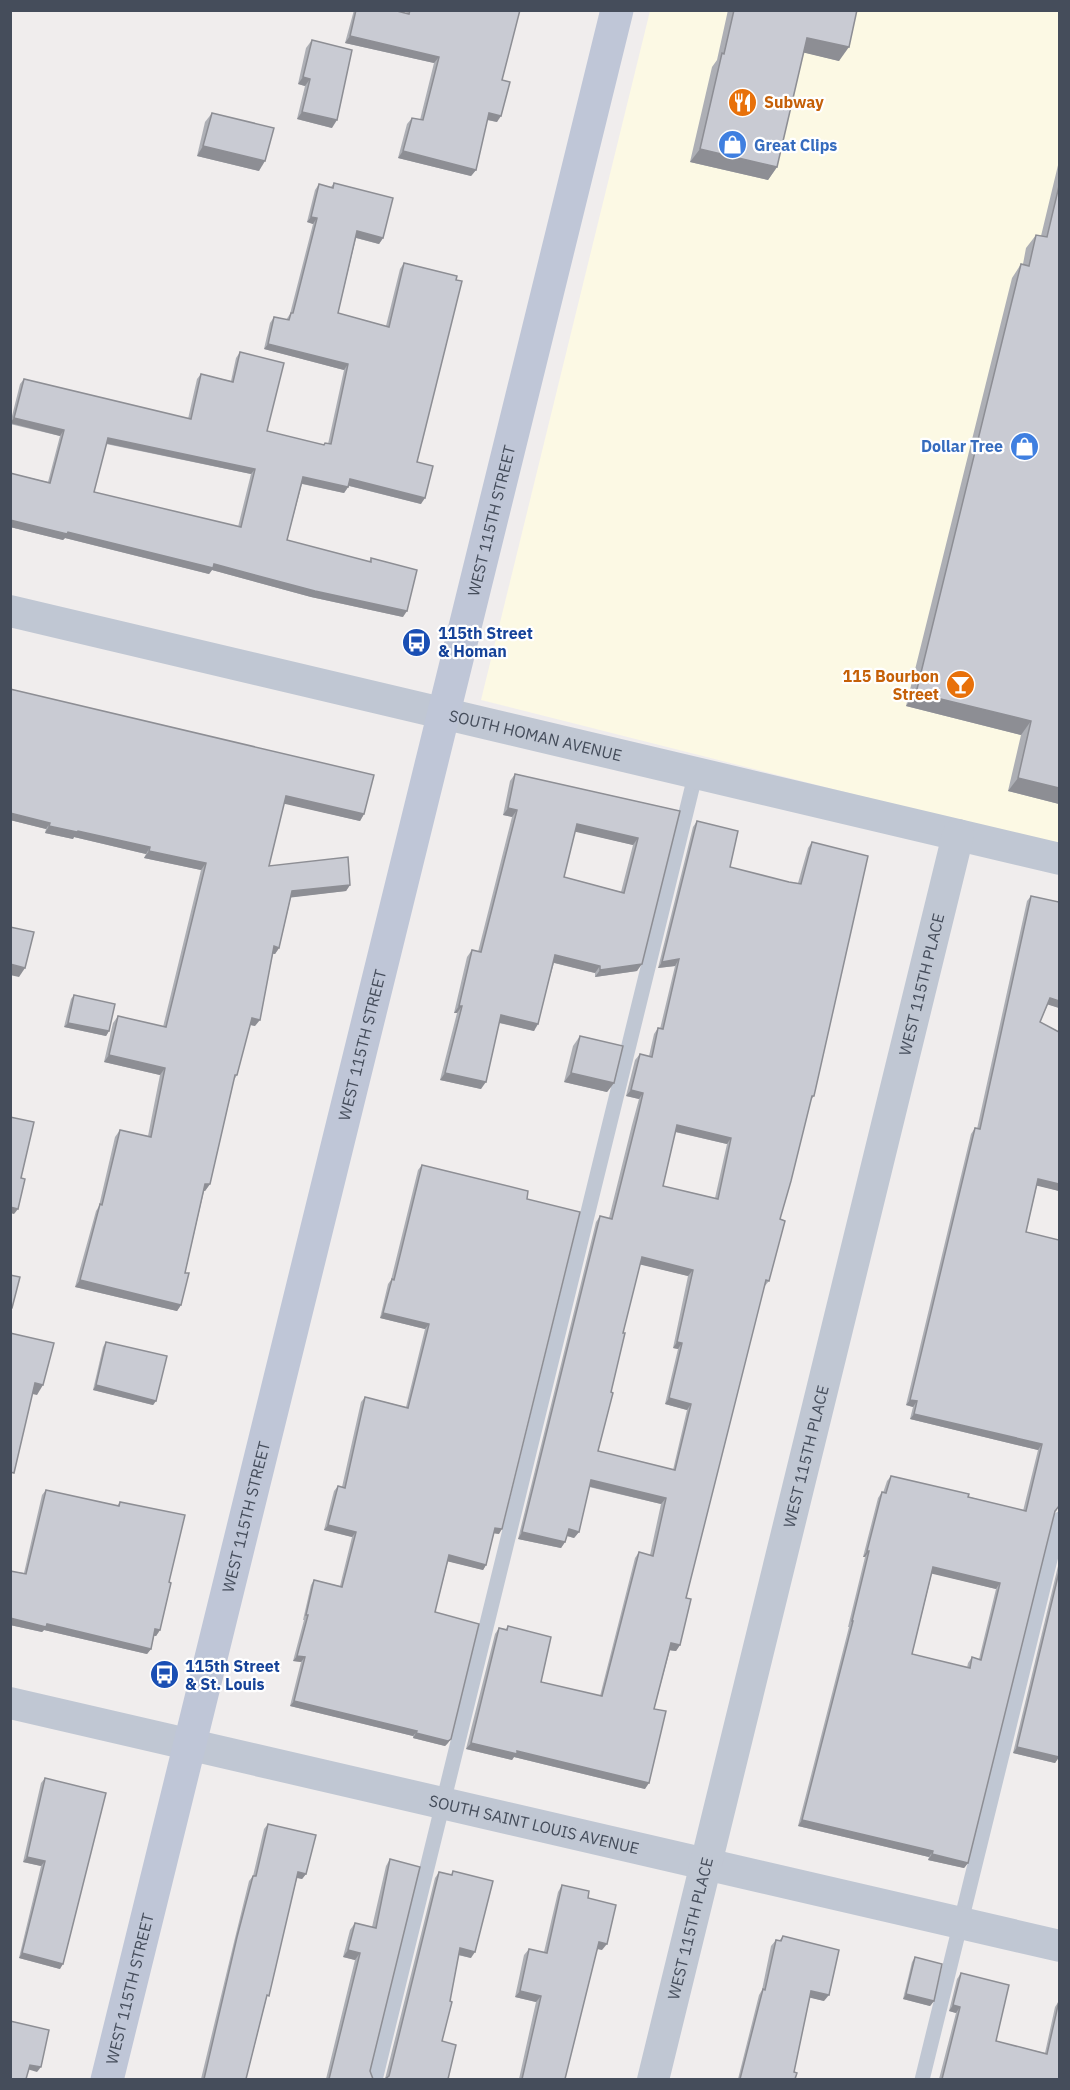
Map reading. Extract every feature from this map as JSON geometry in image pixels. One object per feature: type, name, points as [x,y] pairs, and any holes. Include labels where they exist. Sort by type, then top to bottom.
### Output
[{"type":"street","name":"WEST 115TH STREET","points":[[107,2079],[617,10]]},
{"type":"street","name":"SOUTH HOMAN AVENUE","points":[[10,610],[1059,859]]},
{"type":"street","name":"WEST 115TH PLACE","points":[[653,2079],[958,835]]},
{"type":"street","name":"SOUTH SAINT LOUIS AVENUE","points":[[10,1703],[1059,1946]]},
{"type":"lane","points":[[375,2079],[696,772]]},
{"type":"lane","points":[[922,2079],[1059,1519]]},
{"type":"shaded area","points":[[650,11],[1059,11],[1059,846],[481,700]]},
{"type":"building","points":[[356,10],[393,10],[409,14],[410,10],[520,10],[502,80],[510,82],[501,116],[489,113],[476,170],[403,151],[412,118],[423,120],[439,57],[350,36]]},
{"type":"building","points":[[734,10],[857,10],[849,47],[807,38],[777,167],[700,149]]},
{"type":"building","points":[[312,40],[352,50],[337,120],[302,112],[310,79],[303,77]]},
{"type":"building","points":[[212,113],[274,128],[265,161],[203,146]]},
{"type":"building","points":[[334,183],[393,198],[383,238],[357,231],[338,313],[389,327],[404,263],[457,276],[456,280],[462,281],[417,462],[433,466],[425,498],[350,479],[348,487],[303,477],[287,540],[371,562],[371,558],[417,570],[407,611],[315,591],[214,564],[213,568],[10,520],[10,473],[50,483],[64,430],[14,418],[24,379],[191,419],[201,374],[233,382],[240,352],[284,363],[267,431],[324,445],[325,443],[331,444],[348,364],[268,344],[274,317],[289,320],[293,313],[317,218],[311,217],[319,184],[333,188]],"holes":[[[108,438],[255,469],[241,527],[94,492]]]},
{"type":"building","points":[[1059,186],[1059,788],[1018,778],[1031,721],[916,693],[1021,264],[1029,266],[1036,235],[1047,237]]},
{"type":"building","points":[[10,689],[374,775],[364,814],[286,796],[269,866],[348,857],[350,885],[292,891],[279,948],[274,946],[260,1020],[252,1018],[237,1075],[235,1075],[210,1184],[205,1184],[185,1273],[189,1273],[181,1305],[80,1280],[100,1204],[102,1205],[120,1130],[151,1137],[165,1068],[109,1055],[118,1016],[166,1027],[206,863],[149,851],[150,847],[49,826],[50,823],[10,813]]},
{"type":"building","points":[[515,774],[680,811],[642,964],[600,970],[600,966],[555,955],[538,1024],[501,1015],[486,1082],[445,1073],[462,1006],[459,1006],[472,950],[481,952],[517,810],[508,808]],"holes":[[[577,824],[638,838],[624,893],[564,877]]]},
{"type":"building","points":[[697,821],[738,831],[730,867],[789,882],[801,884],[812,842],[868,856],[814,1096],[812,1096],[780,1219],[785,1221],[769,1281],[766,1280],[686,1598],[691,1599],[680,1645],[671,1643],[654,1709],[666,1711],[649,1783],[517,1751],[517,1754],[471,1743],[499,1628],[507,1630],[508,1626],[551,1637],[541,1682],[602,1696],[639,1552],[653,1556],[666,1498],[591,1480],[579,1532],[569,1529],[565,1542],[522,1532],[600,1216],[612,1219],[637,1119],[643,1093],[631,1090],[640,1054],[652,1057],[658,1028],[663,1029],[679,959],[662,962]],"holes":[[[677,1125],[731,1138],[718,1199],[663,1186]],[[642,1257],[693,1270],[677,1342],[682,1343],[669,1398],[691,1404],[675,1470],[598,1451]]]},
{"type":"building","points":[[1031,896],[1059,902],[1059,1001],[1050,998],[1040,1022],[1059,1032],[1059,1184],[1038,1179],[1026,1232],[1059,1240],[1059,1506],[1055,1511],[968,1863],[932,1854],[933,1851],[802,1820],[853,1621],[882,1492],[886,1493],[891,1476],[969,1494],[968,1497],[1026,1511],[1042,1444],[914,1414],[917,1401],[910,1400],[975,1128],[980,1129]],"holes":[[[933,1567],[1000,1583],[981,1660],[972,1657],[970,1668],[912,1654]]]},
{"type":"building","points":[[10,927],[34,932],[25,968],[10,964]]},
{"type":"building","points":[[74,995],[115,1004],[109,1031],[68,1023]]},
{"type":"building","points":[[580,1036],[623,1046],[614,1083],[571,1073]]},
{"type":"building","points":[[10,1117],[34,1122],[21,1178],[25,1179],[18,1209],[10,1207]]},
{"type":"building","points":[[422,1165],[528,1191],[527,1199],[580,1212],[502,1529],[495,1528],[486,1565],[449,1555],[435,1612],[479,1624],[451,1739],[448,1741],[416,1733],[417,1731],[294,1701],[305,1657],[297,1656],[314,1580],[342,1587],[356,1532],[328,1525],[338,1486],[345,1488],[365,1397],[408,1408],[429,1324],[383,1313],[392,1279],[394,1280]]},
{"type":"building","points":[[10,1275],[20,1277],[12,1308],[10,1308]]},
{"type":"building","points":[[10,1333],[54,1343],[43,1385],[35,1383],[14,1473],[10,1472]]},
{"type":"building","points":[[106,1342],[167,1356],[156,1401],[96,1385]]},
{"type":"building","points":[[46,1490],[119,1506],[120,1502],[185,1515],[160,1630],[155,1629],[151,1649],[47,1624],[46,1627],[10,1618],[10,1571],[26,1574]]},
{"type":"building","points":[[1059,1572],[1059,1757],[1017,1747]]},
{"type":"building","points":[[45,1778],[106,1793],[63,1964],[22,1953],[45,1861],[27,1857]]},
{"type":"building","points":[[268,1824],[316,1835],[306,1874],[298,1872],[269,1996],[267,1995],[246,2079],[204,2079],[237,1937],[253,1876],[256,1876]]},
{"type":"building","points":[[390,1859],[420,1867],[370,2071],[373,2079],[329,2079],[360,1953],[348,1950],[355,1923],[376,1928]]},
{"type":"building","points":[[453,1871],[493,1881],[475,1952],[460,1948],[450,2001],[452,2002],[442,2041],[456,2045],[448,2079],[385,2079],[389,2076],[439,1872],[452,1875]]},
{"type":"building","points":[[562,1885],[589,1891],[588,1898],[616,1905],[607,1944],[599,1942],[565,2079],[522,2079],[541,1996],[520,1991],[529,1949],[547,1953]]},
{"type":"building","points":[[783,1936],[839,1950],[829,1995],[811,1991],[794,2072],[797,2073],[795,2079],[740,2079],[763,1989],[765,1990],[776,1940],[781,1941]]},
{"type":"building","points":[[915,1957],[942,1964],[934,2001],[906,1994]]},
{"type":"building","points":[[961,1973],[1009,1985],[996,2041],[1047,2054],[1059,2001],[1059,2079],[942,2079],[960,2007],[953,2005]]},
{"type":"building","points":[[10,2021],[49,2030],[41,2067],[30,2065],[26,2079],[10,2079]]},
{"type":"place","name":"Subway","points":[[743,102]]},
{"type":"place","name":"Great Clips","points":[[733,145]]},
{"type":"place","name":"Dollar Tree","points":[[1024,446]]},
{"type":"place","name":"115th Street & Homan","points":[[417,642]]},
{"type":"place","name":"115 Bourbon Street","points":[[960,685]]},
{"type":"place","name":"115th Street & St. Louis","points":[[164,1675]]}]
